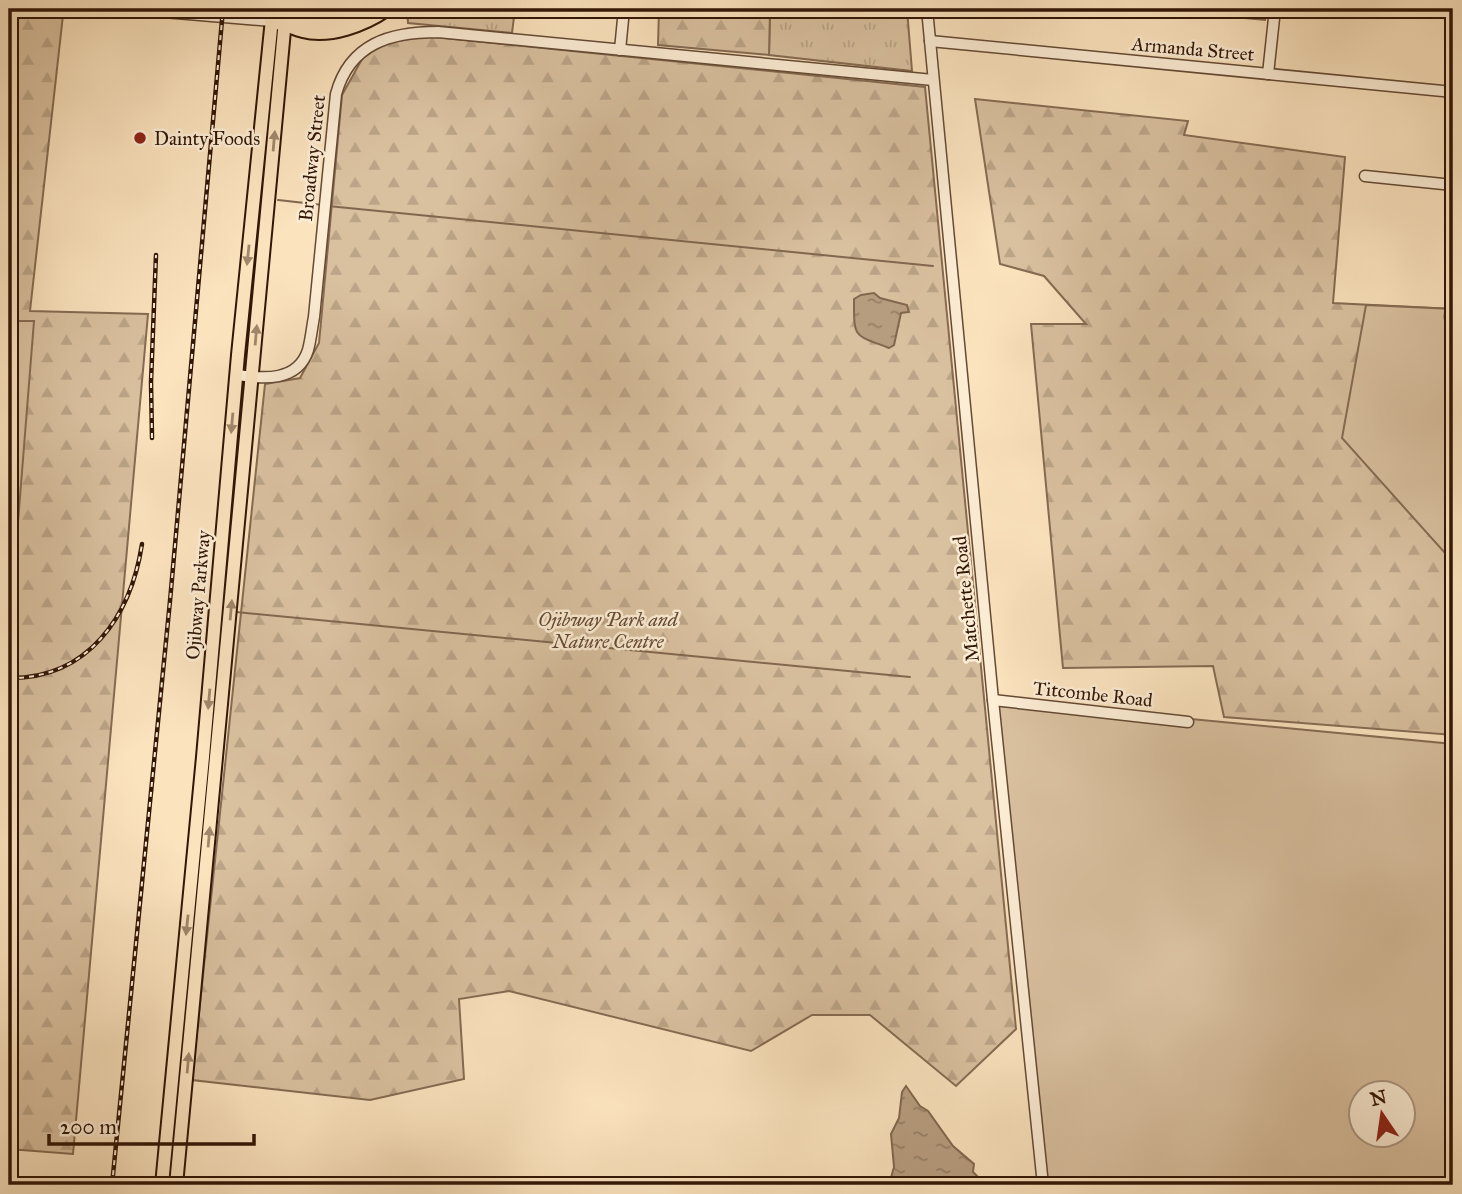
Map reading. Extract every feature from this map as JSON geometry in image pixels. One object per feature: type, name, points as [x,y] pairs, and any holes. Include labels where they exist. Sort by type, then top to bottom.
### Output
[{"type":"highway","points":[[279,15],[306,19],[343,17],[367,9]]},
{"type":"highway","points":[[279,15],[305,30],[342,28],[370,19],[386,9]]},
{"type":"main road","name":"Ojibway Parkway","points":[[162,1185],[204,757],[237,375],[279,15]]},
{"type":"main road","name":"Ojibway Parkway","points":[[176,1185],[252,378],[279,15]]},
{"type":"street","points":[[129,9],[279,15]]},
{"type":"street","points":[[620,50],[624,9]]},
{"type":"street","name":"Matchette Road","points":[[927,9],[993,700],[1043,1185]]},
{"type":"street","points":[[1268,74],[1275,9]]},
{"type":"street","name":"Broadway Street","points":[[237,375],[276,378],[300,364],[308,351],[314,317],[336,94],[345,71],[358,56],[381,40],[411,32],[438,32],[933,80]]},
{"type":"street","name":"Armanda Street","points":[[930,41],[1453,92]]},
{"type":"street","points":[[1365,176],[1453,185]]},
{"type":"street","points":[[1450,317],[1453,290]]},
{"type":"street","name":"Titcombe Road","points":[[993,700],[1188,722]]},
{"type":"green space","points":[[407,9],[515,9],[512,33],[408,23]]},
{"type":"green space","points":[[659,9],[770,9],[769,55],[658,45]]},
{"type":"green space","points":[[770,9],[907,9],[912,71],[769,55]]},
{"type":"green space","points":[[1148,9],[1266,9],[1265,20]]},
{"type":"green space","points":[[9,11],[63,15],[30,311],[148,314],[73,1154],[9,1149]]},
{"type":"green space","name":"Ojibway Park and Nature Centre","points":[[406,34],[925,87],[1016,1029],[956,1086],[870,1015],[812,1015],[751,1051],[509,991],[459,999],[464,1079],[370,1100],[192,1080],[265,384],[300,378],[319,343],[342,95],[366,52]]},
{"type":"green space","points":[[975,99],[1188,121],[1184,135],[1345,157],[1333,303],[1453,309],[1453,735],[1224,717],[1213,666],[1063,668],[1031,324],[1086,324],[1044,276],[1000,264]]},
{"type":"green space","points":[[1366,305],[1453,309],[1453,562],[1342,438]]},
{"type":"green space","points":[[9,321],[34,321],[9,635]]},
{"type":"green space","points":[[993,700],[1453,744],[1453,1185],[1045,1185]]},
{"type":"water","points":[[874,293],[880,298],[907,305],[909,312],[901,313],[894,345],[889,348],[862,337],[854,322],[854,299]]},
{"type":"water","points":[[906,1086],[953,1146],[974,1164],[973,1172],[986,1185],[889,1185],[894,1167],[891,1134],[899,1118],[902,1092]]},
{"type":"waterway","points":[[278,200],[323,205]]},
{"type":"waterway","points":[[328,206],[933,266]]},
{"type":"waterway","points":[[236,612],[910,677]]},
{"type":"railway","points":[[112,1185],[170,601],[223,9]]},
{"type":"railway","points":[[152,438],[151,382],[156,255]]},
{"type":"railway","points":[[9,678],[37,675],[62,668],[83,655],[101,638],[128,595],[142,544]]},
{"type":"place","name":"Dainty Foods","points":[[140,138]]}]
